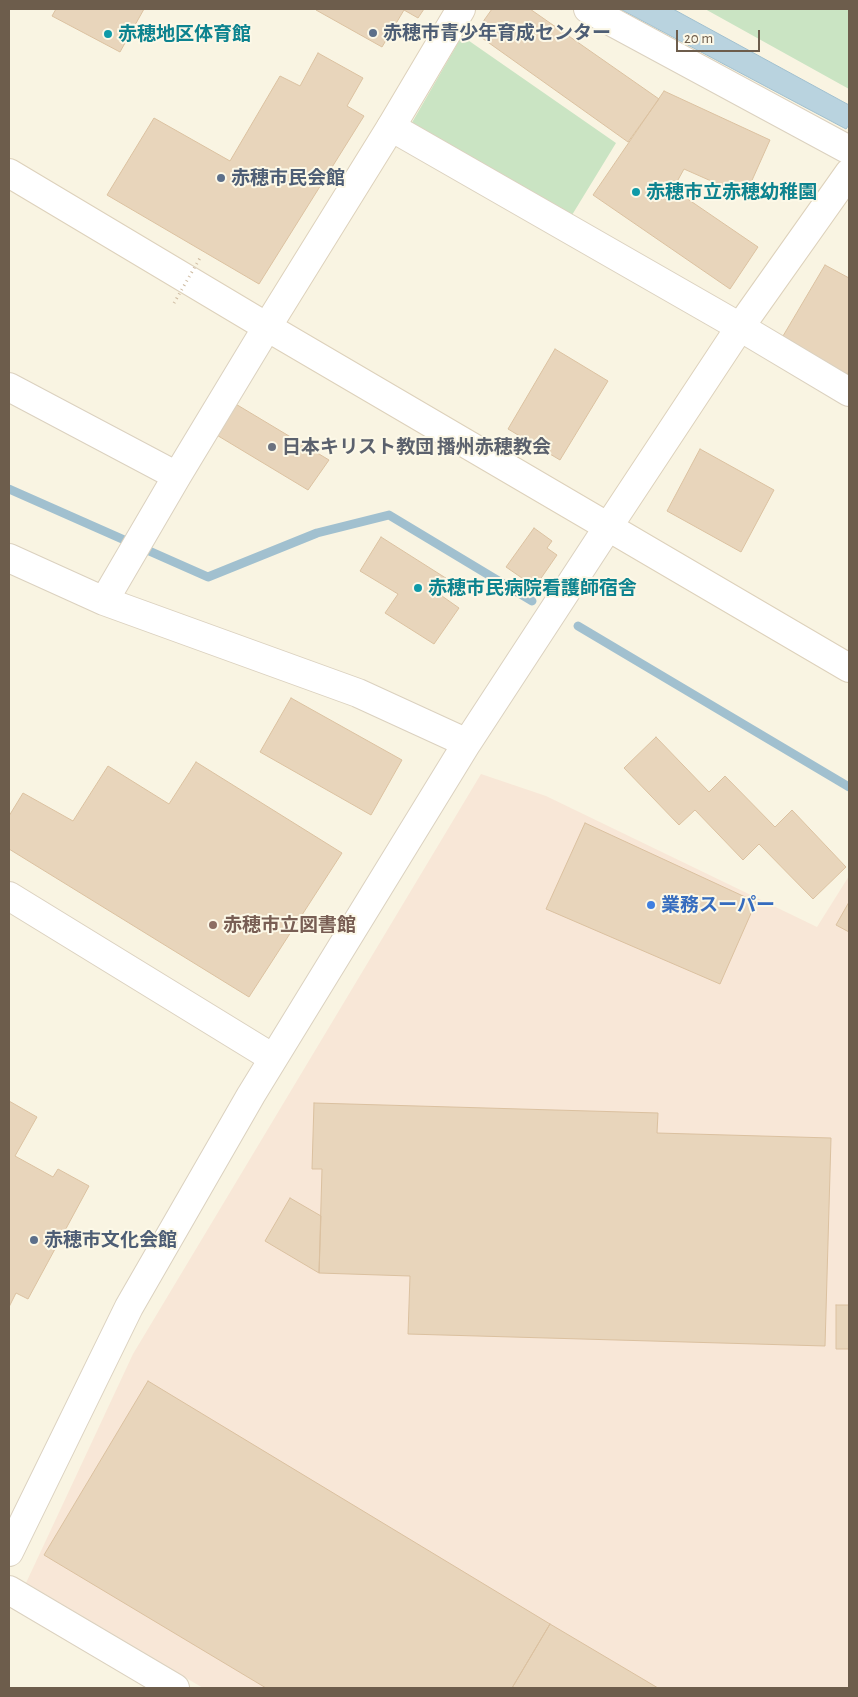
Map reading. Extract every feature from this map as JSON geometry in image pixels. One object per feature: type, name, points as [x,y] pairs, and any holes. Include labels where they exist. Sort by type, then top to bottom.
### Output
[{"type":"street","points":[[104,602],[178,476],[461,9]]},
{"type":"street","points":[[588,9],[849,150]]},
{"type":"street","points":[[391,126],[849,392]]},
{"type":"street","points":[[9,1552],[129,1307],[273,1058],[467,743],[740,327],[849,172]]},
{"type":"street","points":[[9,173],[849,668]]},
{"type":"street","points":[[9,386],[178,476]]},
{"type":"street","points":[[9,558],[104,602],[358,692],[467,743]]},
{"type":"street","points":[[9,896],[273,1058]]},
{"type":"street","points":[[9,1590],[174,1688]]},
{"type":"path","points":[[174,303],[200,258]]},
{"type":"shaded area","points":[[481,774],[546,796],[817,927],[849,876],[849,1688],[203,1688],[26,1583],[133,1354]]},
{"type":"green space","points":[[705,9],[849,9],[849,89]]},
{"type":"green space","points":[[462,36],[616,143],[572,215],[410,126]]},
{"type":"water","points":[[620,9],[673,9],[849,105],[849,125],[846,129]]},
{"type":"building","name":"赤穂地区体育館","points":[[56,9],[144,9],[120,52],[52,16]]},
{"type":"building","name":"赤穂市青少年育成センター","points":[[317,9],[424,9],[418,18],[404,10],[382,47]]},
{"type":"building","points":[[492,9],[530,9],[659,99],[628,142],[475,33]]},
{"type":"building","name":"赤穂市民会館","points":[[318,53],[363,78],[347,106],[364,116],[259,284],[107,195],[154,118],[230,161],[280,76],[300,86]]},
{"type":"building","name":"赤穂市立赤穂幼稚園","points":[[664,91],[770,140],[745,196],[684,169],[673,189],[758,247],[730,289],[593,195]]},
{"type":"building","points":[[825,265],[849,278],[849,371],[847,375],[783,336]]},
{"type":"building","points":[[555,349],[608,381],[560,460],[508,429]]},
{"type":"building","name":"日本キリスト教団 播州赤穂教会","points":[[234,403],[329,460],[308,490],[215,434]]},
{"type":"building","points":[[700,449],[774,490],[741,552],[667,511]]},
{"type":"building","points":[[534,528],[552,541],[547,548],[557,555],[535,587],[506,567]]},
{"type":"building","name":"赤穂市民病院看護師宿舎","points":[[381,537],[452,582],[442,596],[459,608],[434,644],[385,613],[398,594],[360,571]]},
{"type":"building","points":[[291,698],[402,760],[371,815],[260,752]]},
{"type":"building","points":[[656,737],[709,792],[725,776],[775,827],[792,810],[846,867],[813,899],[759,844],[743,860],[695,810],[679,825],[624,768]]},
{"type":"building","name":"赤穂市立図書館","points":[[196,762],[342,853],[249,997],[9,849],[9,816],[23,793],[73,821],[108,766],[169,804]]},
{"type":"building","name":"業務スーパー","points":[[585,823],[756,902],[720,984],[546,909]]},
{"type":"building","points":[[849,902],[849,932],[836,925]]},
{"type":"building","name":"赤穂市文化会館","points":[[9,1101],[37,1117],[15,1156],[53,1177],[58,1169],[89,1186],[28,1299],[16,1293],[9,1307]]},
{"type":"building","points":[[314,1103],[658,1113],[657,1133],[831,1138],[825,1346],[408,1334],[410,1276],[319,1273],[322,1169],[312,1169]]},
{"type":"building","points":[[290,1198],[321,1216],[319,1273],[265,1241]]},
{"type":"building","points":[[836,1305],[849,1305],[849,1349],[836,1349]]},
{"type":"building","points":[[148,1381],[550,1624],[512,1688],[266,1688],[44,1555]]},
{"type":"building","points":[[550,1624],[658,1688],[512,1688]]},
{"type":"waterway","points":[[9,489],[208,577],[317,533],[389,515],[532,601]]},
{"type":"waterway","points":[[578,626],[849,787]]},
{"type":"place","name":"赤穂市青少年育成センター","points":[[373,33]]},
{"type":"place","name":"赤穂地区体育館","points":[[108,34]]},
{"type":"place","name":"赤穂市民会館","points":[[221,178]]},
{"type":"place","name":"赤穂市立赤穂幼稚園","points":[[636,192]]},
{"type":"place","name":"日本キリスト教団 播州赤穂教会","points":[[272,447]]},
{"type":"place","name":"赤穂市民病院看護師宿舎","points":[[418,588]]},
{"type":"place","name":"業務スーパー","points":[[651,905]]},
{"type":"place","name":"赤穂市立図書館","points":[[213,925]]},
{"type":"place","name":"赤穂市文化会館","points":[[34,1240]]}]
